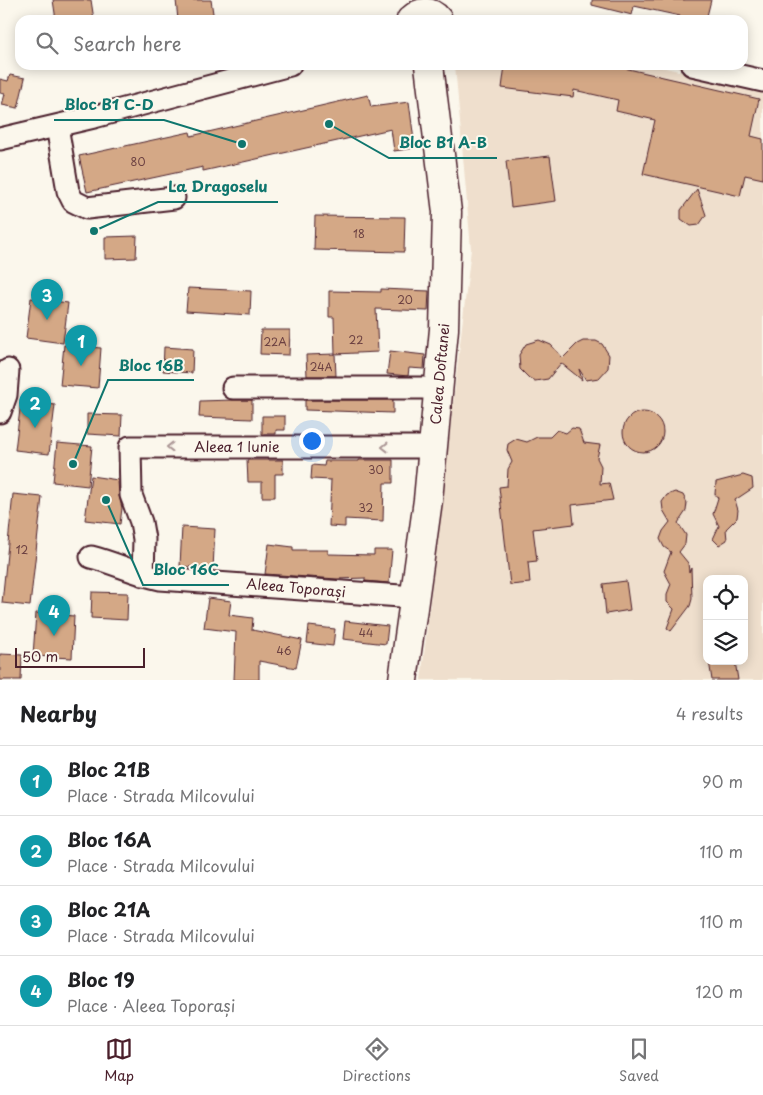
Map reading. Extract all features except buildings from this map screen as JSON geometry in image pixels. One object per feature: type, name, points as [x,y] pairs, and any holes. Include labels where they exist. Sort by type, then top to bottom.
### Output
[{"type":"main road","name":"Calea Doftanei","points":[[403,680],[433,447],[444,329],[447,212],[442,158],[429,70]]},
{"type":"street","points":[[0,139],[271,70]]},
{"type":"street","points":[[714,70],[763,81]]},
{"type":"street","points":[[57,126],[68,191],[74,202],[87,208],[174,198]]},
{"type":"street","points":[[0,412],[6,395],[8,370]]},
{"type":"street","points":[[234,388],[439,388]]},
{"type":"street","name":"Aleea 1 Iunie","points":[[143,575],[144,539],[141,522],[130,495],[130,447],[433,447]]},
{"type":"street","name":"Aleea Toporași","points":[[91,558],[114,562],[143,575],[160,579],[415,597]]},
{"type":"shaded area","points":[[455,70],[674,70],[763,90],[763,680],[421,680],[471,249]]},
{"type":"place","name":"Bloc B1 A-B","points":[[329,124]]},
{"type":"place","name":"Bloc B1 C-D","points":[[242,144]]},
{"type":"place","name":"La Dragoselu","points":[[94,231]]},
{"type":"place","name":"Bloc 21A","points":[[47,320]]},
{"type":"place","name":"Bloc 21B","points":[[81,366]]},
{"type":"place","name":"Bloc 16A","points":[[35,428]]},
{"type":"place","name":"Bloc 16B","points":[[73,464]]},
{"type":"place","name":"Bloc 16C","points":[[106,500]]},
{"type":"place","name":"Bloc 19","points":[[54,636]]}]
